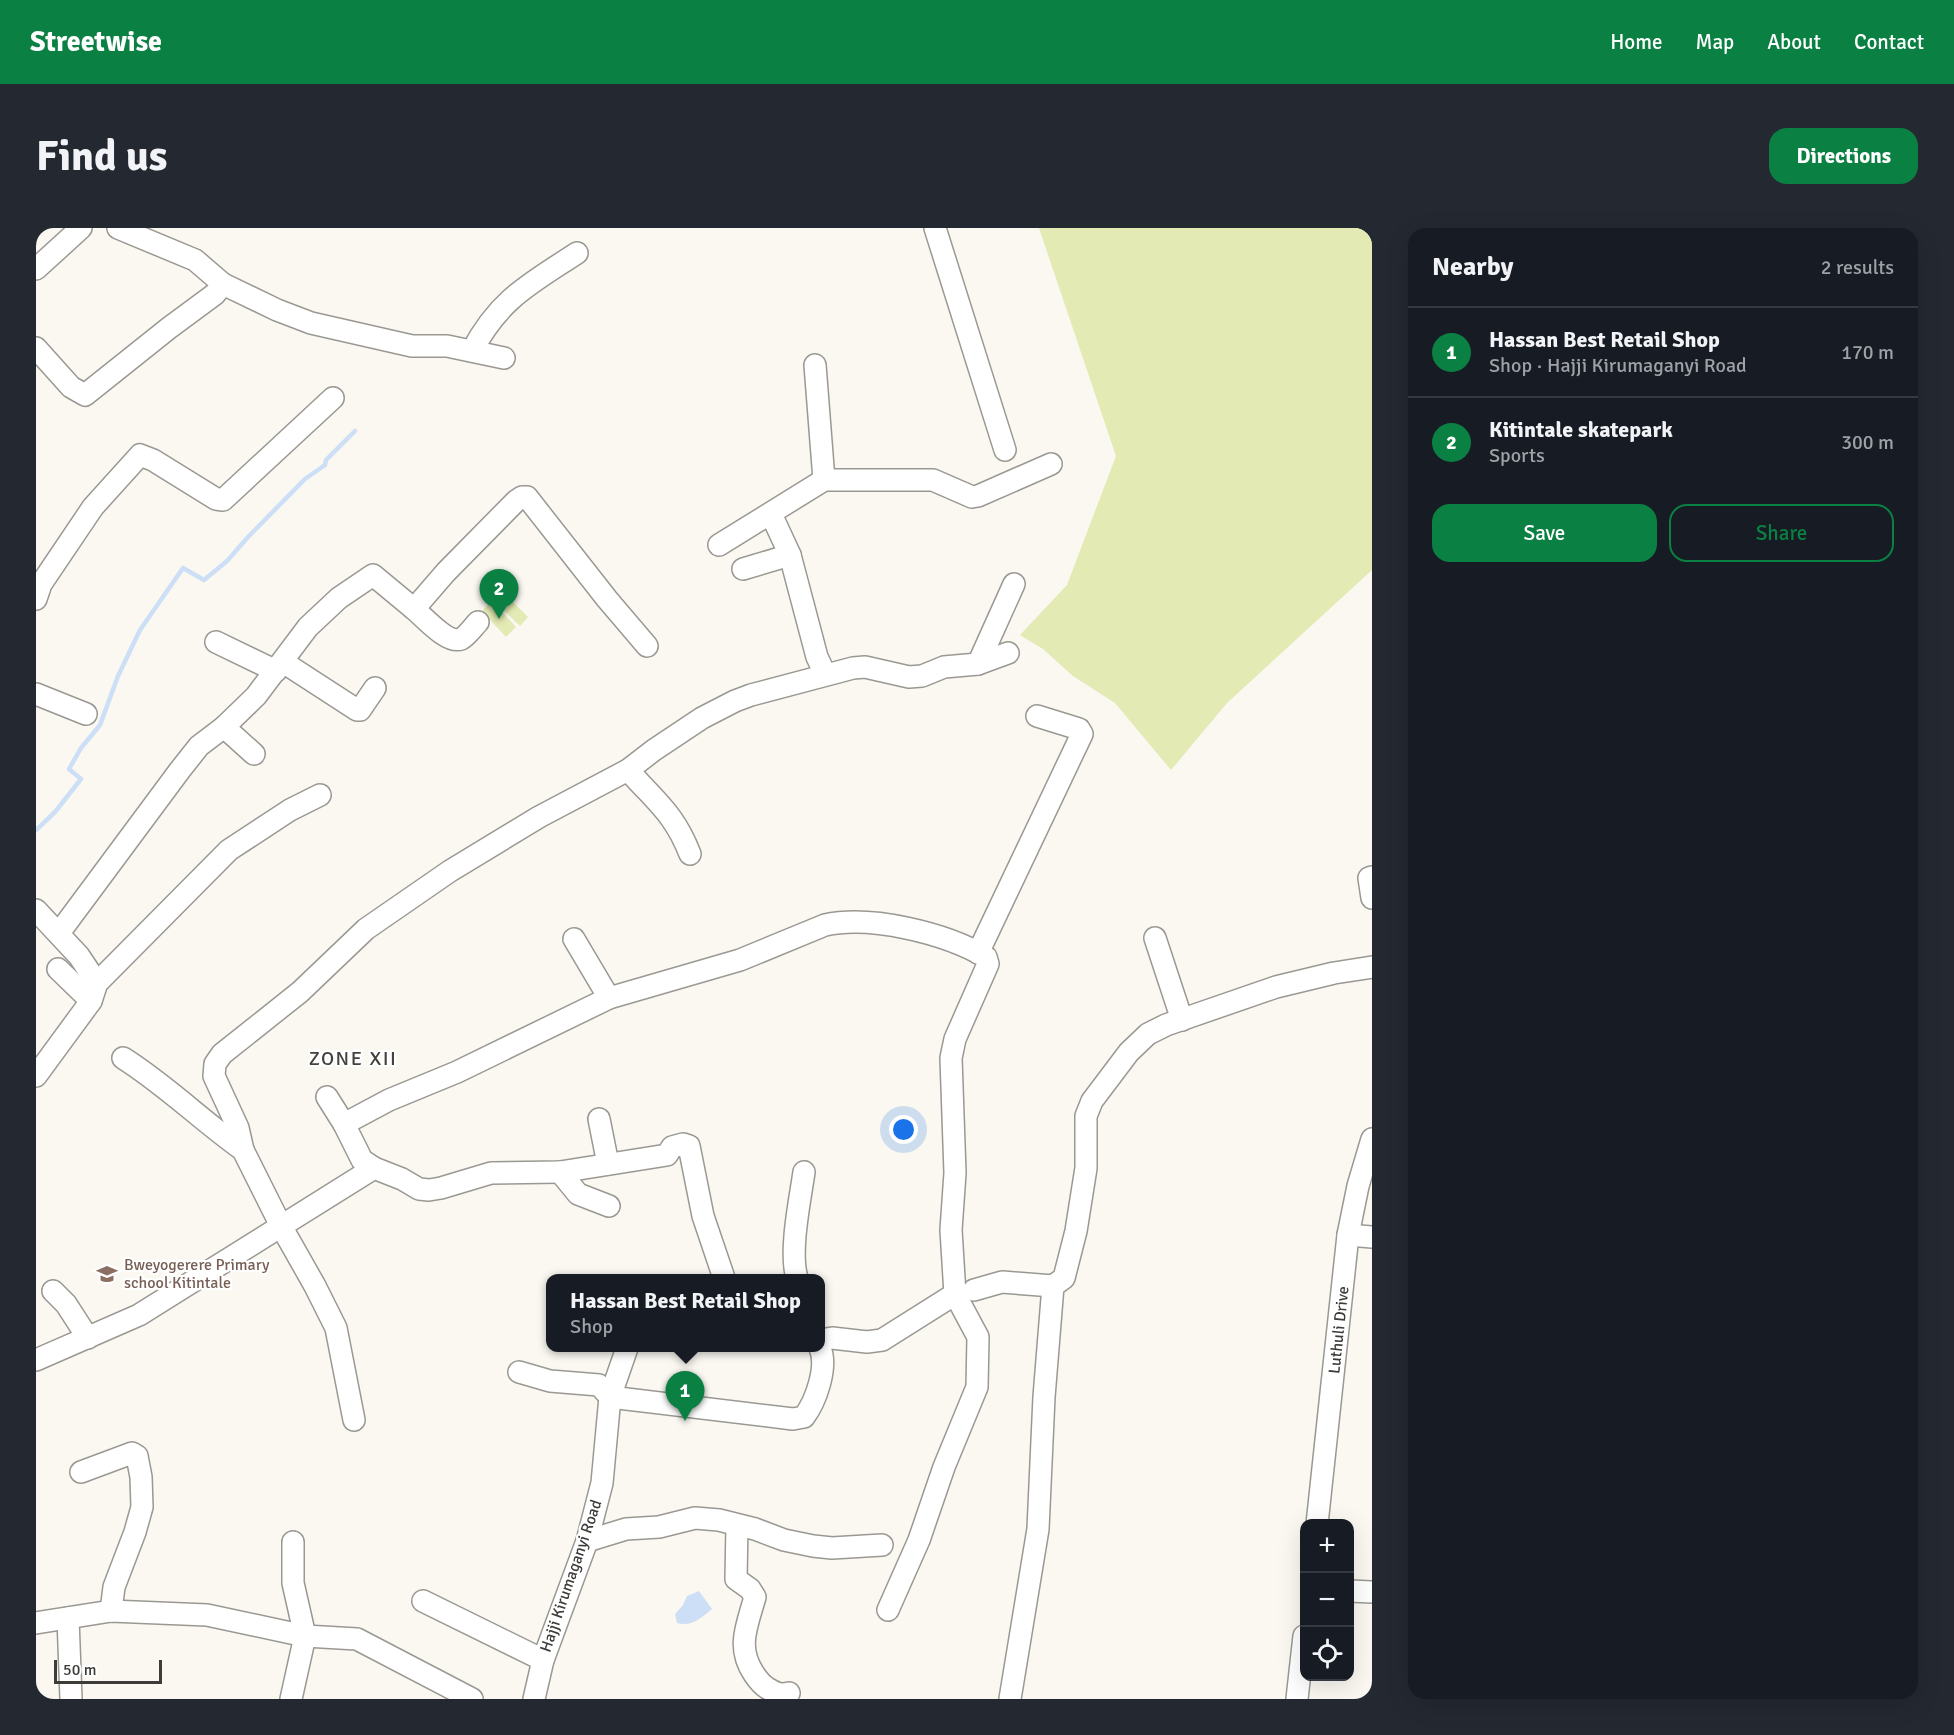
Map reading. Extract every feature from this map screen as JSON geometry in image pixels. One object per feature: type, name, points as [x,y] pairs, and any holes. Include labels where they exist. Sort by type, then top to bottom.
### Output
[{"type":"street","points":[[36,269],[81,228]]},
{"type":"street","points":[[118,228],[195,260],[223,284],[277,310],[311,323],[412,346],[447,346],[504,358]]},
{"type":"street","points":[[934,228],[1005,450]]},
{"type":"street","points":[[472,351],[482,332],[504,303],[577,253]]},
{"type":"street","points":[[36,348],[71,387],[85,395],[215,294],[223,284]]},
{"type":"street","points":[[815,364],[824,480]]},
{"type":"street","points":[[36,599],[41,584],[93,507],[140,455],[153,460],[221,500],[333,398]]},
{"type":"street","points":[[719,545],[824,480],[933,480],[965,496],[978,496],[1051,464]]},
{"type":"street","points":[[414,609],[446,572],[516,501],[525,496],[647,646]]},
{"type":"street","points":[[771,514],[790,555],[817,657],[825,674]]},
{"type":"street","points":[[743,569],[790,555]]},
{"type":"street","points":[[59,933],[199,746],[224,727],[256,696],[308,627],[339,598],[371,575],[378,577],[442,634],[456,639],[463,638],[478,622]]},
{"type":"street","points":[[978,663],[1014,584]]},
{"type":"street","points":[[216,642],[279,667],[357,710],[360,710],[375,688]]},
{"type":"street","points":[[354,1420],[336,1328],[243,1150],[238,1128],[214,1076],[215,1064],[222,1054],[300,992],[366,929],[392,910],[538,817],[628,771],[654,750],[702,718],[735,701],[825,674],[865,667],[915,676],[931,674],[944,667],[978,663],[1008,653]]},
{"type":"street","points":[[36,694],[86,714]]},
{"type":"street","points":[[978,952],[1082,734],[1079,729],[1037,716]]},
{"type":"street","points":[[224,727],[254,754]]},
{"type":"street","points":[[628,771],[675,821],[690,854]]},
{"type":"street","points":[[36,1076],[94,992],[229,849],[290,810],[320,795]]},
{"type":"street","points":[[1372,877],[1369,878],[1372,898]]},
{"type":"street","points":[[36,910],[79,956],[94,992]]},
{"type":"street","points":[[344,1124],[389,1100],[457,1072],[609,998],[740,960],[815,928],[838,922],[882,924],[942,938],[986,957],[988,964],[955,1039],[951,1058],[955,1173],[951,1230],[978,1337],[978,1387],[944,1467],[919,1540],[888,1610]]},
{"type":"street","points":[[1155,938],[1182,1020]]},
{"type":"street","points":[[574,939],[609,998]]},
{"type":"street","points":[[825,1339],[867,1342],[882,1340],[965,1292],[1002,1282],[1053,1286],[1064,1278],[1076,1231],[1086,1168],[1086,1116],[1092,1101],[1129,1052],[1148,1035],[1182,1020],[1276,987],[1334,973],[1372,967]]},
{"type":"street","points":[[58,969],[94,992]]},
{"type":"street","points":[[123,1058],[154,1078],[210,1126],[243,1150]]},
{"type":"street","points":[[327,1097],[362,1160],[419,1189],[441,1188],[490,1173],[560,1172],[667,1155],[672,1147],[683,1144],[689,1146],[703,1216],[723,1274]]},
{"type":"street","points":[[599,1119],[608,1164]]},
{"type":"street","name":"Luthuli Drive","points":[[1318,1519],[1348,1234],[1358,1186],[1372,1139]]},
{"type":"street","points":[[36,1360],[139,1315],[374,1168]]},
{"type":"street","points":[[560,1172],[578,1194],[609,1206]]},
{"type":"street","points":[[796,1274],[794,1268],[798,1210],[804,1172]]},
{"type":"street","points":[[1348,1234],[1372,1237]]},
{"type":"street","points":[[1010,1699],[1038,1529],[1044,1397],[1053,1286]]},
{"type":"street","points":[[53,1291],[66,1304],[88,1338]]},
{"type":"street","name":"Hajji Kirumaganyi Road","points":[[534,1699],[543,1660],[587,1541],[602,1483],[609,1397],[625,1352]]},
{"type":"street","points":[[519,1372],[550,1381],[599,1385],[609,1397],[776,1419],[793,1419],[804,1417],[818,1392],[821,1352]]},
{"type":"street","points":[[81,1472],[132,1453],[137,1456],[141,1478],[142,1507],[114,1587],[111,1611]]},
{"type":"street","points":[[587,1541],[626,1529],[658,1527],[695,1518],[719,1520],[784,1540],[813,1546],[832,1548],[882,1545]]},
{"type":"street","points":[[737,1525],[736,1579],[750,1588],[755,1597],[743,1641],[746,1662],[765,1687],[778,1694],[789,1693]]},
{"type":"street","points":[[291,1699],[305,1636],[293,1583],[293,1542]]},
{"type":"street","points":[[1354,1591],[1372,1592]]},
{"type":"street","points":[[423,1601],[543,1660]]},
{"type":"street","points":[[38,1621],[111,1611],[207,1615],[305,1636],[357,1639],[472,1699]]},
{"type":"street","points":[[68,1618],[71,1699]]},
{"type":"street","points":[[1297,1699],[1300,1675]]},
{"type":"green space","points":[[1039,228],[1372,228],[1372,570],[1227,703],[1171,770],[1115,703],[1073,676],[1043,649],[1020,635],[1067,585],[1116,456]]},
{"type":"green space","points":[[502,591],[528,617],[520,626],[493,600]]},
{"type":"green space","points":[[492,601],[516,627],[506,637],[482,611]]},
{"type":"water","points":[[699,1591],[712,1609],[692,1623],[677,1623],[675,1614],[687,1596]]},
{"type":"waterway","points":[[36,830],[55,812],[81,779],[69,769],[81,748],[100,725],[118,676],[140,630],[183,568],[204,580],[227,561],[305,479],[325,465],[326,460],[355,431]]},
{"type":"place","name":"Kitintale skatepark","points":[[499,619]]},
{"type":"place","name":"Bweyogerere Primary school Kitintale","points":[[107,1274]]},
{"type":"place","name":"Hassan Best Retail Shop","points":[[685,1421]]},
{"type":"district","name":"ZONE XII","points":[[353,1058]]}]
